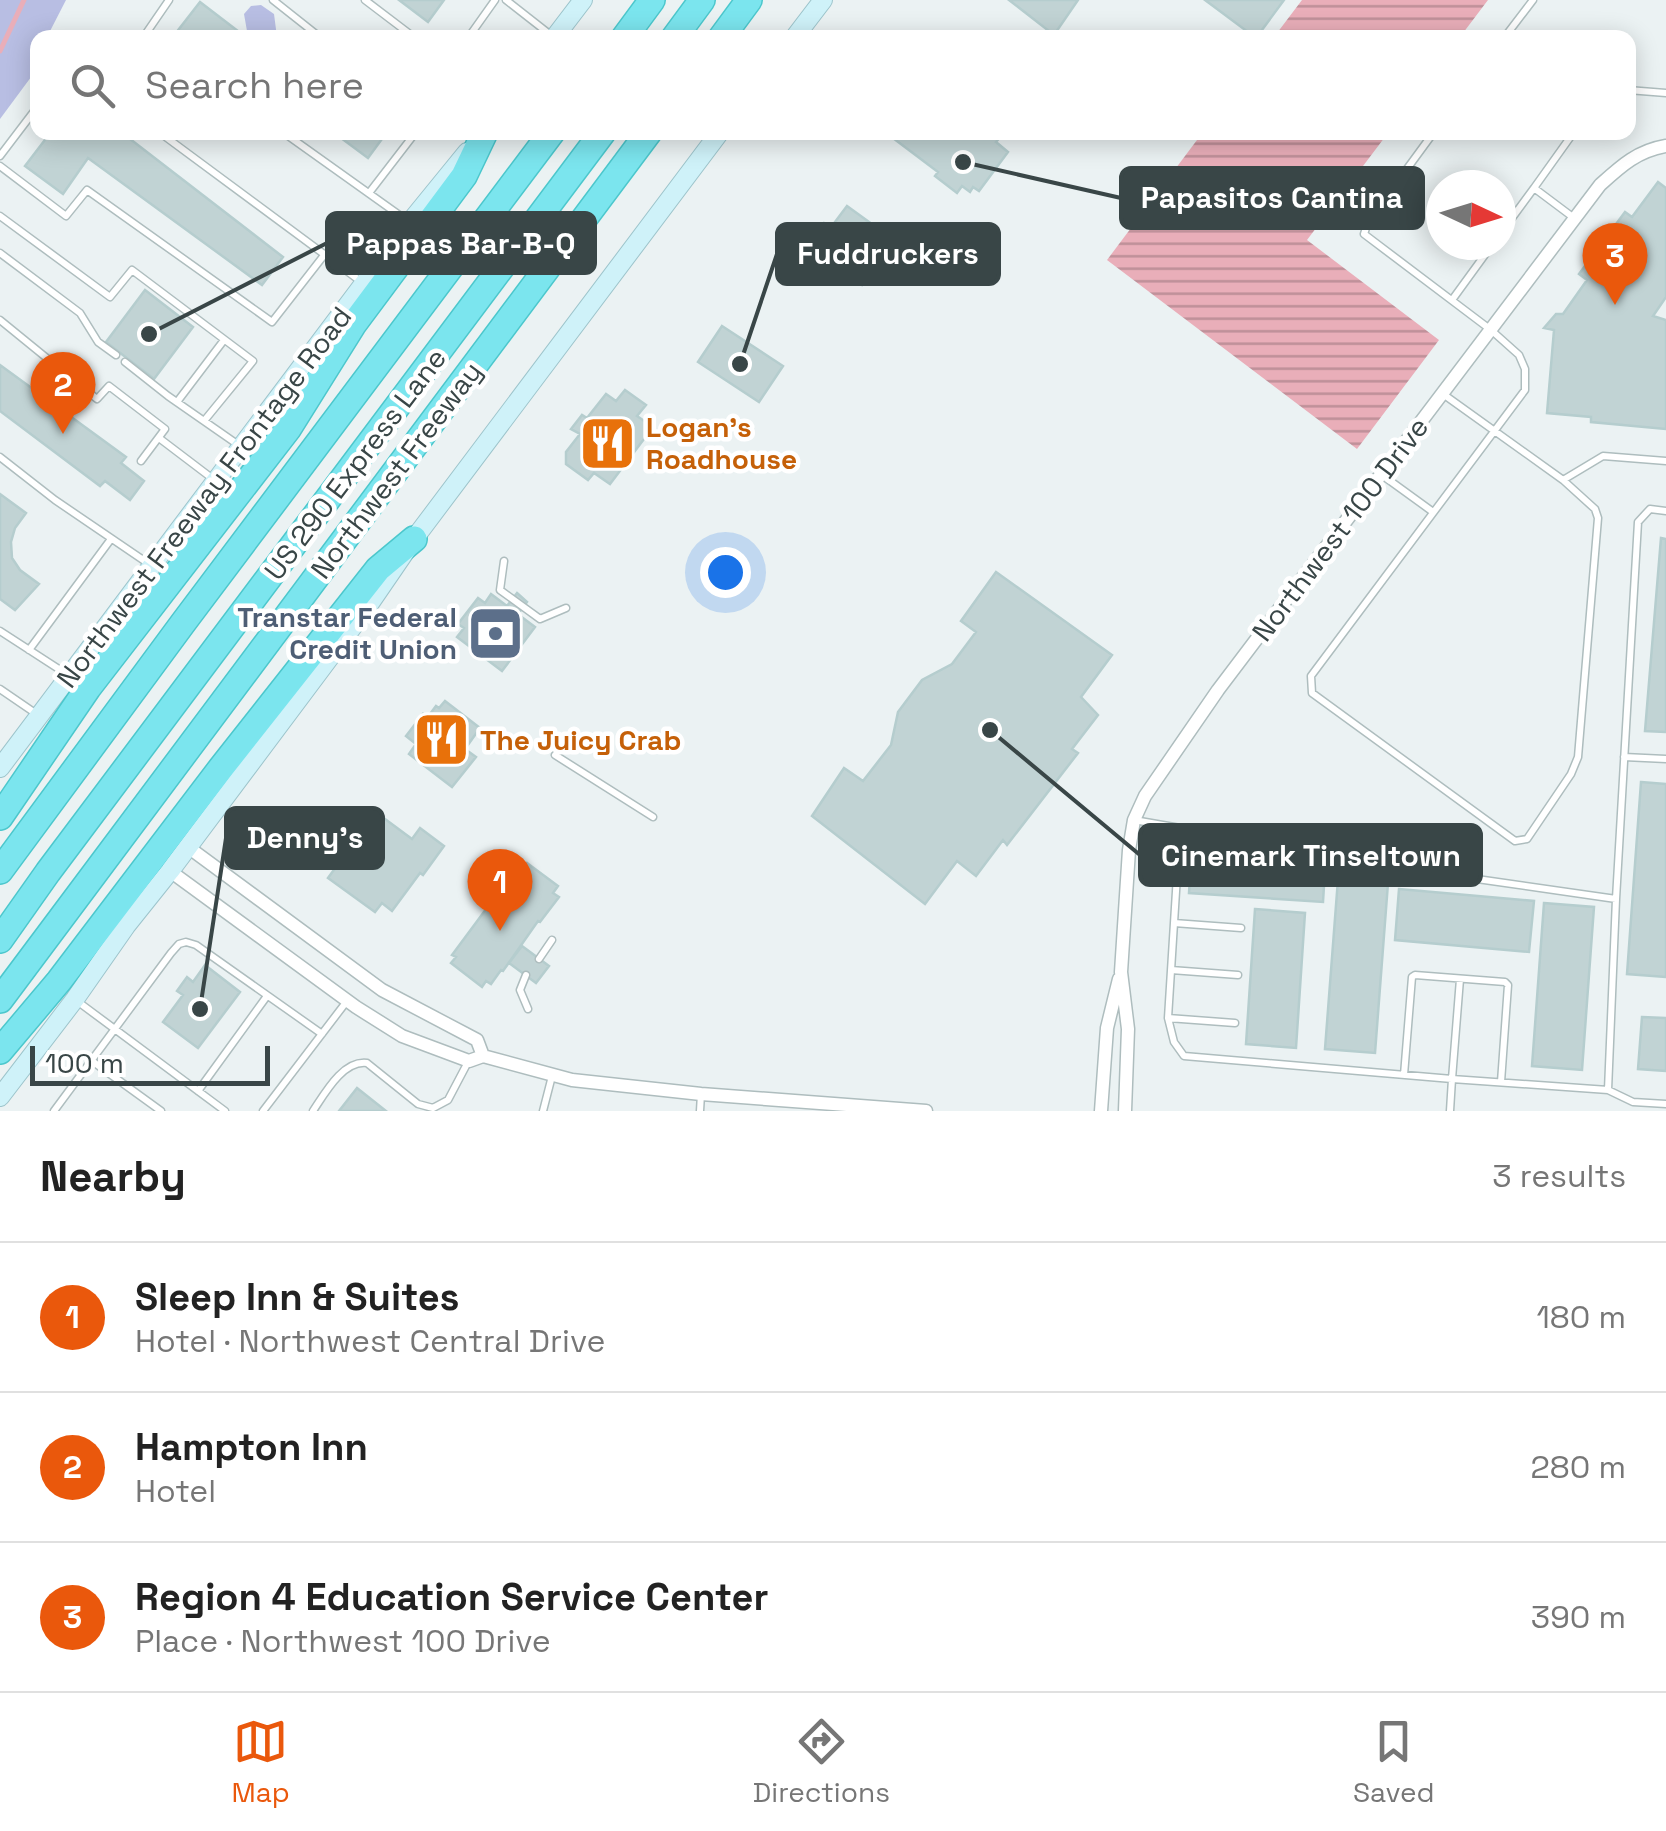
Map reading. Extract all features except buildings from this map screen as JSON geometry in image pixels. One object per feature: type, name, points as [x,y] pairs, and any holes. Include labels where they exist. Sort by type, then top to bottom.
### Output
[{"type":"highway","points":[[630,30],[652,0]]},
{"type":"highway","points":[[680,30],[702,0]]},
{"type":"highway","points":[[727,30],[749,0]]},
{"type":"highway","points":[[0,817],[88,688],[288,429],[353,326],[464,176],[480,140]]},
{"type":"highway","points":[[0,871],[546,140]]},
{"type":"highway","name":"US 290 Express Lane","points":[[0,940],[597,140]]},
{"type":"highway","name":"Northwest Freeway","points":[[0,1000],[643,140]]},
{"type":"highway","points":[[0,1051],[59,981],[378,569],[414,539]]},
{"type":"main road","points":[[560,30],[582,0]]},
{"type":"main road","points":[[800,30],[823,0]]},
{"type":"main road","name":"Northwest Freeway Frontage Road","points":[[0,768],[410,222],[477,140]]},
{"type":"main road","points":[[0,1097],[714,140]]},
{"type":"street","name":"Northwest 100 Drive","points":[[1125,1111],[1128,1030],[1121,972],[1129,850],[1134,820],[1152,784],[1218,690],[1600,185],[1648,149],[1666,146]]},
{"type":"street","points":[[188,847],[382,990],[477,1040],[476,1058]]},
{"type":"street","points":[[170,871],[402,1036],[572,1080],[926,1111]]},
{"type":"street","points":[[331,988],[350,967]]},
{"type":"street","name":"Northwest 100 Drive","points":[[1101,1111],[1106,1028],[1121,972]]},
{"type":"lane","points":[[148,30],[169,0]]},
{"type":"lane","points":[[272,0],[311,30]]},
{"type":"lane","points":[[364,0],[404,30]]},
{"type":"lane","points":[[474,30],[495,0]]},
{"type":"lane","points":[[506,0],[546,30]]},
{"type":"lane","points":[[1510,30],[1532,0]]},
{"type":"lane","points":[[1636,91],[1666,93]]},
{"type":"lane","points":[[0,156],[30,117]]},
{"type":"lane","points":[[170,140],[364,284]]},
{"type":"lane","points":[[293,140],[410,222]]},
{"type":"lane","points":[[369,194],[410,140]]},
{"type":"lane","points":[[1428,140],[1368,222],[1364,234],[1519,354],[1525,370],[1525,390],[1494,431],[1433,512],[1310,676],[1312,694],[1515,840],[1527,839],[1572,774],[1578,758],[1598,518],[1594,509],[1563,480],[1494,431],[1443,394]]},
{"type":"lane","points":[[1516,213],[1568,140]]},
{"type":"lane","points":[[0,166],[66,216],[87,190],[272,322],[326,254]]},
{"type":"lane","points":[[1534,188],[1575,219]]},
{"type":"lane","points":[[0,216],[110,297],[132,270],[252,361],[204,421]]},
{"type":"lane","points":[[0,253],[80,313],[98,342],[116,356]]},
{"type":"lane","points":[[1452,300],[1481,260]]},
{"type":"lane","points":[[0,320],[97,399],[108,386],[165,429],[141,461]]},
{"type":"lane","points":[[177,402],[224,340]]},
{"type":"lane","points":[[125,362],[242,446]]},
{"type":"lane","points":[[158,438],[215,481]]},
{"type":"lane","points":[[1563,480],[1602,456],[1666,461]]},
{"type":"lane","points":[[0,457],[151,566]]},
{"type":"lane","points":[[1382,475],[1433,512]]},
{"type":"lane","points":[[1608,1090],[1638,522],[1650,510],[1666,511]]},
{"type":"lane","points":[[30,650],[111,539]]},
{"type":"lane","points":[[504,561],[500,590],[540,619],[566,608]]},
{"type":"lane","points":[[0,630],[69,676]]},
{"type":"lane","points":[[0,689],[39,716]]},
{"type":"lane","points":[[0,708],[8,696]]},
{"type":"lane","points":[[555,754],[652,817]]},
{"type":"lane","points":[[1624,757],[1666,759]]},
{"type":"lane","points":[[1134,820],[1408,851],[1449,874],[1616,898]]},
{"type":"lane","points":[[1180,828],[1168,1018],[1174,1042],[1184,1056],[1608,1090],[1633,1102],[1666,1104]]},
{"type":"lane","points":[[1174,924],[1241,928]]},
{"type":"lane","points":[[539,959],[552,940]]},
{"type":"lane","points":[[54,1111],[179,944],[196,945],[322,1034]]},
{"type":"lane","points":[[1171,970],[1238,976]]},
{"type":"lane","points":[[526,976],[520,990],[528,1009]]},
{"type":"lane","points":[[1404,1075],[1412,977],[1460,978],[1508,985],[1501,1082]]},
{"type":"lane","points":[[1450,1111],[1460,978]]},
{"type":"lane","points":[[198,1091],[268,996]]},
{"type":"lane","points":[[75,1000],[225,1111]]},
{"type":"lane","points":[[262,1111],[348,1000]]},
{"type":"lane","points":[[1168,1018],[1235,1023]]},
{"type":"lane","points":[[312,1111],[348,1068],[360,1062],[418,1104],[433,1108],[448,1100],[476,1058]]},
{"type":"lane","points":[[92,1061],[161,1111]]},
{"type":"lane","points":[[543,1111],[552,1074]]},
{"type":"lane","points":[[700,1111],[701,1094]]},
{"type":"shaded area","points":[[0,0],[66,0],[51,30],[30,30],[30,78],[0,119]]},
{"type":"shaded area","points":[[1302,0],[1488,0],[1465,30],[1279,30]]},
{"type":"shaded area","points":[[261,5],[274,14],[276,30],[247,30],[244,14],[251,6]]},
{"type":"shaded area","points":[[1197,140],[1383,140],[1307,240],[1439,340],[1357,449],[1107,260]]},
{"type":"waterway","points":[[0,51],[24,0]]},
{"type":"place","name":"Papasitos Cantina","points":[[963,162]]},
{"type":"place","name":"Region 4 Education Service Center","points":[[1615,305]]},
{"type":"place","name":"Pappas Bar-B-Q","points":[[149,334]]},
{"type":"place","name":"Fuddruckers","points":[[740,364]]},
{"type":"place","name":"Hampton Inn","points":[[63,434]]},
{"type":"place","name":"Logan's Roadhouse","points":[[607,443]]},
{"type":"place","name":"Transtar Federal Credit Union","points":[[496,633]]},
{"type":"place","name":"Cinemark Tinseltown","points":[[990,730]]},
{"type":"place","name":"The Juicy Crab","points":[[441,740]]},
{"type":"place","name":"Sleep Inn & Suites","points":[[500,931]]},
{"type":"place","name":"Denny's","points":[[200,1009]]}]
